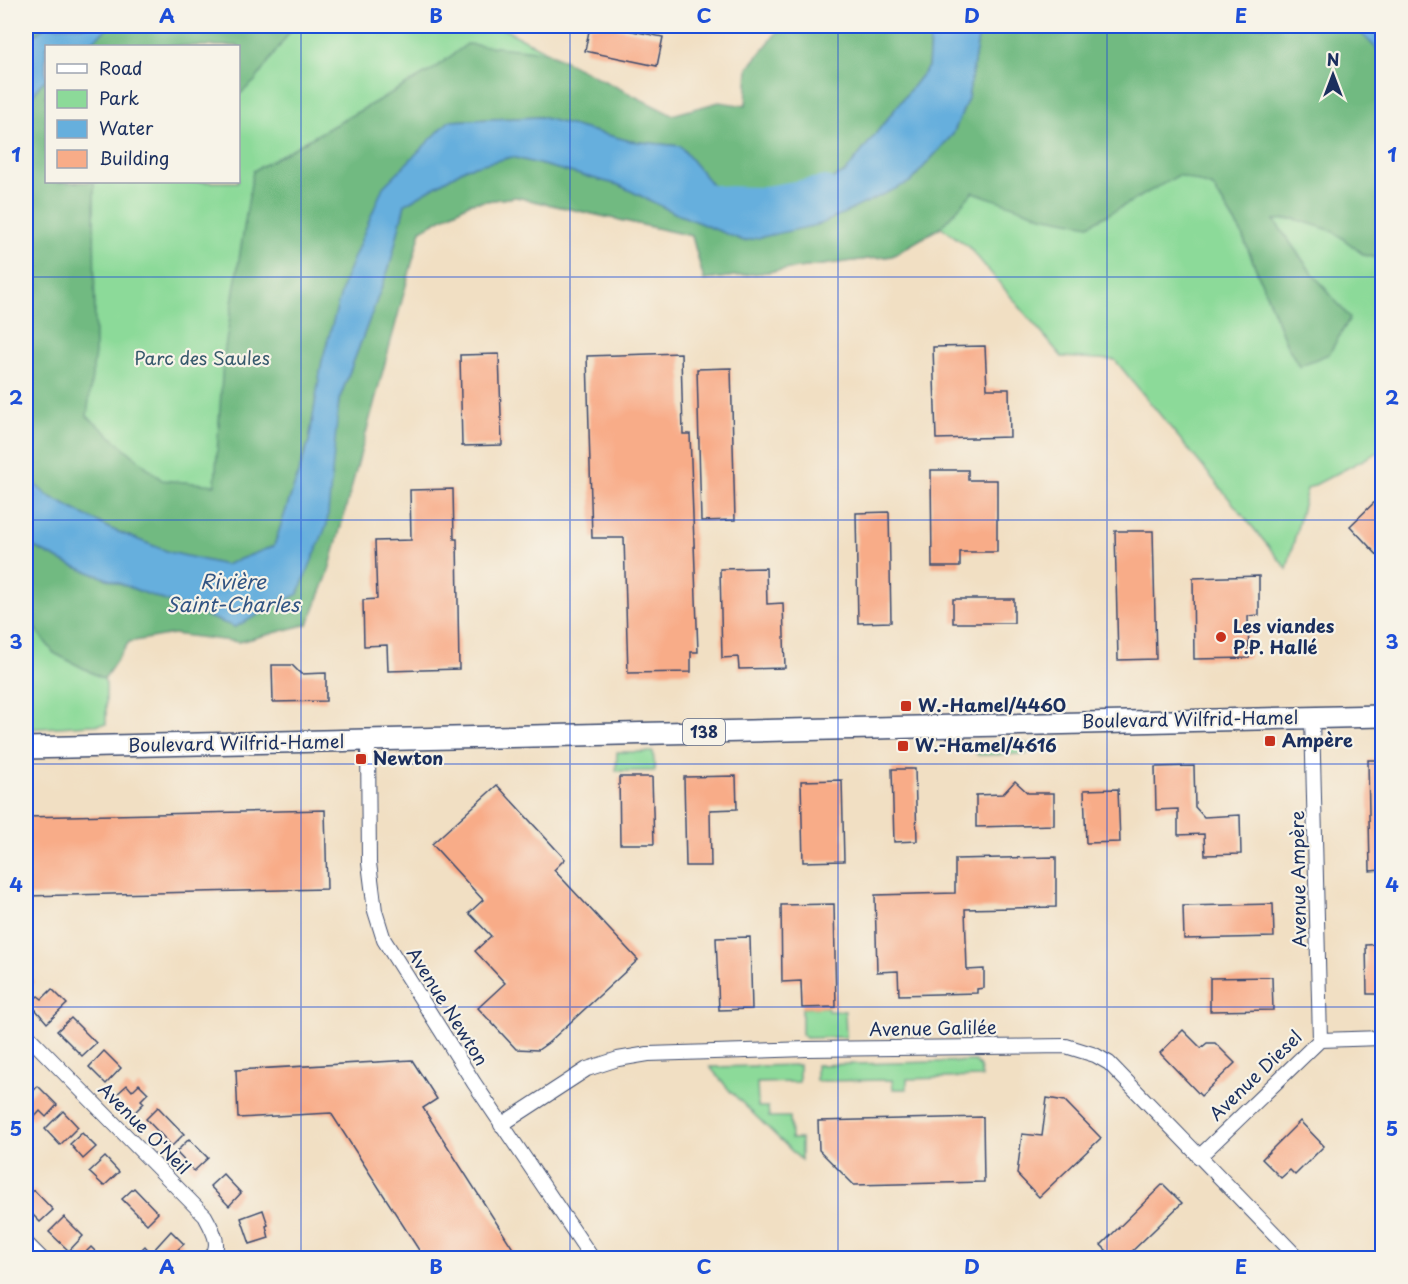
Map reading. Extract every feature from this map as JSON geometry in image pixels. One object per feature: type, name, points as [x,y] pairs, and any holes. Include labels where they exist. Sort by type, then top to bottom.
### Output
[{"type":"main road","name":"Boulevard Wilfrid-Hamel","points":[[26,748],[1383,716]]},
{"type":"street","name":"Avenue Ampère","points":[[1312,717],[1320,1040]]},
{"type":"street","name":"Avenue Newton","points":[[368,741],[369,863],[375,911],[384,940],[501,1125],[592,1258]]},
{"type":"street","name":"Avenue O'Neil","points":[[26,1035],[205,1216],[213,1229],[216,1240],[214,1255],[210,1258]]},
{"type":"street","name":"Avenue Diesel","points":[[1199,1157],[1320,1040],[1383,1038]]},
{"type":"street","name":"Avenue Galilée","points":[[501,1125],[587,1069],[618,1059],[648,1054],[807,1049],[1066,1046],[1095,1055],[1109,1063],[1298,1258]]},
{"type":"street","points":[[26,1243],[41,1258]]},
{"type":"green space","name":"Parc des Saules","points":[[26,26],[498,26],[689,126],[778,91],[845,26],[1360,26],[1382,50],[1382,450],[1307,489],[1287,569],[1115,360],[1062,357],[969,247],[941,227],[892,256],[704,280],[692,236],[516,197],[470,203],[421,230],[308,624],[239,642],[26,553]],"holes":[[[1189,168],[1285,219],[1273,219],[1309,269],[1299,366],[1287,345],[1241,232],[1213,187],[1179,175]]]},
{"type":"green space","points":[[26,26],[46,26],[26,42]]},
{"type":"green space","points":[[114,26],[294,26],[255,81],[240,94],[240,45],[87,45],[108,28]]},
{"type":"green space","points":[[782,26],[931,26],[928,67],[845,173],[784,198],[727,203],[680,146],[630,141],[540,117],[449,121],[322,361],[309,441],[274,546],[225,565],[169,552],[111,529],[48,496],[26,477],[26,106],[45,80],[45,183],[94,183],[95,353],[87,416],[162,480],[215,485],[223,361],[253,171],[432,70],[467,44],[547,52],[672,115],[719,102],[746,106],[748,68]]},
{"type":"green space","points":[[980,26],[1354,26],[1382,54],[1382,259],[1364,255],[1333,231],[1295,219],[1274,220],[1309,269],[1350,318],[1329,354],[1299,366],[1287,345],[1241,232],[1213,187],[1179,175],[1089,225],[1042,216],[973,192],[941,227],[892,256],[704,280],[692,236],[516,197],[470,203],[421,230],[328,574],[308,624],[239,642],[173,634],[129,642],[104,679],[54,653],[26,617],[26,543],[68,564],[235,627],[332,461],[339,400],[390,265],[405,204],[466,168],[512,157],[619,185],[675,213],[744,241],[910,182],[953,134],[968,98]]},
{"type":"green space","points":[[26,617],[54,653],[104,679],[106,724],[26,729]]},
{"type":"green space","points":[[1027,743],[1031,747],[1027,754],[978,755],[976,753],[977,744]]},
{"type":"green space","points":[[617,752],[653,752],[655,771],[616,771]]},
{"type":"green space","points":[[827,1007],[828,1011],[845,1011],[846,1037],[806,1038],[802,1034],[802,1008]]},
{"type":"green space","points":[[975,1061],[980,1067],[982,1077],[907,1079],[907,1089],[893,1089],[892,1080],[816,1081],[816,1065]]},
{"type":"green space","points":[[799,1065],[799,1082],[757,1083],[758,1107],[768,1107],[769,1117],[790,1117],[791,1139],[801,1139],[801,1160],[730,1091],[710,1067]]},
{"type":"water","points":[[46,26],[114,26],[108,28],[87,45],[45,45],[45,80],[26,106],[26,42]]},
{"type":"water","name":"Rivière Saint-Charles","points":[[931,26],[980,26],[968,98],[953,134],[910,182],[821,224],[744,241],[675,213],[619,185],[512,157],[466,168],[405,204],[390,265],[339,400],[327,524],[298,594],[235,627],[68,564],[26,543],[26,477],[48,496],[111,529],[169,552],[225,565],[274,546],[309,441],[322,361],[345,279],[383,187],[449,121],[540,117],[630,141],[680,146],[727,203],[784,198],[845,173],[928,67]]},
{"type":"water","points":[[1354,26],[1382,26],[1382,54]]},
{"type":"building","points":[[590,26],[607,26],[663,37],[657,66],[585,51]]},
{"type":"building","points":[[985,346],[987,389],[1009,389],[1010,437],[936,439],[933,347]]},
{"type":"building","points":[[681,353],[683,434],[690,434],[698,652],[691,652],[691,672],[628,673],[624,538],[592,538],[587,356]]},
{"type":"building","points":[[499,354],[502,445],[462,446],[460,355]]},
{"type":"building","points":[[731,368],[735,520],[701,521],[697,369]]},
{"type":"building","points":[[931,470],[968,470],[968,480],[997,480],[997,552],[960,552],[960,567],[932,567]]},
{"type":"building","points":[[453,489],[454,539],[457,539],[459,669],[388,671],[387,645],[364,646],[363,600],[377,599],[375,541],[411,540],[410,490]]},
{"type":"building","points":[[1382,495],[1382,560],[1350,526]]},
{"type":"building","points":[[889,512],[891,622],[858,623],[856,513]]},
{"type":"building","points":[[1115,531],[1153,531],[1156,659],[1118,660]]},
{"type":"building","points":[[766,568],[767,604],[783,603],[785,668],[739,669],[738,657],[722,658],[720,569]]},
{"type":"building","name":"Les viandes P.P. Hallé","points":[[1259,576],[1259,615],[1248,616],[1249,658],[1194,659],[1193,578]]},
{"type":"building","points":[[953,599],[1014,599],[1014,623],[953,623]]},
{"type":"building","points":[[272,665],[292,665],[301,674],[326,673],[326,701],[273,702]]},
{"type":"building","points":[[1368,760],[1382,760],[1382,870],[1370,871]]},
{"type":"building","points":[[1194,766],[1195,807],[1204,817],[1240,815],[1241,854],[1205,855],[1204,834],[1178,835],[1178,809],[1156,810],[1155,767]]},
{"type":"building","points":[[892,769],[915,769],[917,841],[894,842]]},
{"type":"building","points":[[736,776],[737,809],[710,810],[711,866],[686,866],[684,777]]},
{"type":"building","points":[[619,777],[652,777],[654,844],[620,844]]},
{"type":"building","points":[[842,780],[844,861],[803,862],[801,781]]},
{"type":"building","points":[[1015,781],[1028,793],[1054,793],[1054,825],[976,827],[976,795],[1003,794]]},
{"type":"building","points":[[497,785],[565,859],[554,870],[638,960],[538,1050],[516,1049],[478,1008],[505,983],[475,951],[491,936],[469,913],[483,900],[432,844]]},
{"type":"building","points":[[1118,789],[1120,842],[1086,843],[1084,790]]},
{"type":"building","points":[[325,810],[327,889],[26,896],[26,817]]},
{"type":"building","points":[[1056,857],[1056,907],[965,909],[967,970],[984,969],[984,988],[977,989],[977,993],[899,995],[898,971],[877,972],[875,895],[955,893],[955,859]]},
{"type":"building","points":[[834,904],[836,1007],[802,1008],[801,981],[782,982],[781,905]]},
{"type":"building","points":[[1273,904],[1274,937],[1184,939],[1183,906]]},
{"type":"building","points":[[750,937],[752,1009],[719,1010],[716,938]]},
{"type":"building","points":[[1382,944],[1382,994],[1367,994],[1366,945]]},
{"type":"building","points":[[26,973],[34,982],[26,990]]},
{"type":"building","points":[[1272,977],[1273,1010],[1210,1011],[1210,978]]},
{"type":"building","points":[[52,989],[67,1004],[47,1023],[30,1003],[38,996],[42,999]]},
{"type":"building","points":[[71,1018],[96,1043],[82,1056],[57,1031]]},
{"type":"building","points":[[1183,1030],[1201,1048],[1207,1043],[1215,1043],[1235,1063],[1201,1096],[1160,1053]]},
{"type":"building","points":[[104,1051],[121,1068],[106,1084],[89,1067]]},
{"type":"building","points":[[412,1060],[437,1099],[423,1108],[519,1258],[424,1258],[331,1113],[238,1118],[236,1070]]},
{"type":"building","points":[[26,1070],[32,1081],[26,1087]]},
{"type":"building","points":[[139,1084],[148,1093],[141,1100],[144,1103],[134,1113],[116,1095],[127,1085],[132,1091]]},
{"type":"building","points":[[38,1086],[57,1105],[46,1117],[40,1111],[32,1120],[26,1113],[26,1098]]},
{"type":"building","points":[[1047,1098],[1065,1101],[1101,1138],[1039,1197],[1017,1174],[1022,1134],[1042,1136]]},
{"type":"building","points":[[158,1107],[184,1134],[172,1146],[146,1119]]},
{"type":"building","points":[[63,1111],[78,1127],[60,1145],[45,1129]]},
{"type":"building","points":[[983,1117],[984,1182],[854,1185],[819,1150],[818,1121]]},
{"type":"building","points":[[1300,1121],[1324,1146],[1295,1175],[1290,1170],[1281,1178],[1262,1159]]},
{"type":"building","points":[[82,1133],[96,1147],[83,1159],[70,1144]]},
{"type":"building","points":[[189,1139],[208,1158],[194,1171],[176,1152]]},
{"type":"building","points":[[105,1157],[119,1172],[104,1186],[89,1172]]},
{"type":"building","points":[[223,1174],[241,1193],[229,1206],[210,1186]]},
{"type":"building","points":[[1163,1184],[1182,1203],[1125,1258],[1114,1258],[1101,1245]]},
{"type":"building","points":[[134,1188],[158,1213],[147,1224],[122,1199]]},
{"type":"building","points":[[34,1190],[53,1210],[40,1222],[26,1208],[26,1198]]},
{"type":"building","points":[[263,1210],[269,1238],[250,1244],[241,1218]]},
{"type":"building","points":[[64,1217],[83,1236],[69,1251],[49,1232]]},
{"type":"building","points":[[171,1231],[184,1244],[168,1258],[149,1258],[141,1250],[145,1246],[151,1253]]},
{"type":"building","points":[[91,1247],[102,1258],[80,1258]]},
{"type":"waterway","name":"Rivière Saint-Charles","points":[[692,194],[722,199],[759,200],[825,189]]},
{"type":"place","name":"Les viandes P.P. Hallé","points":[[1221,637]]},
{"type":"place","name":"W.-Hamel/4460","points":[[906,706]]},
{"type":"place","name":"Ampère","points":[[1270,741]]},
{"type":"place","name":"W.-Hamel/4616","points":[[903,746]]},
{"type":"place","name":"Newton","points":[[361,759]]}]
